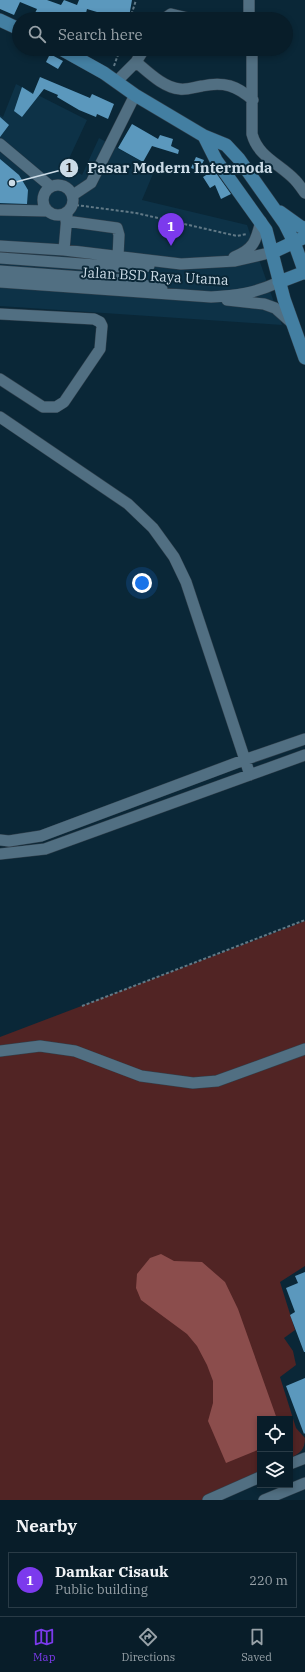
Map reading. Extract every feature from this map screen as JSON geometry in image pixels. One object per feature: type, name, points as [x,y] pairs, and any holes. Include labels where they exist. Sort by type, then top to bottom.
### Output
[{"type":"main road","points":[[0,20],[12,26]]},
{"type":"main road","points":[[73,56],[204,136],[226,145],[299,239],[305,273]]},
{"type":"main road","points":[[204,136],[216,160],[259,226],[266,230],[273,252],[279,282],[305,358]]},
{"type":"main road","points":[[274,208],[301,227],[305,228]]},
{"type":"main road","name":"Jalan BSD Raya Utama","points":[[273,252],[299,239]]},
{"type":"main road","name":"Jalan BSD Raya Utama","points":[[279,282],[305,273]]},
{"type":"street","points":[[249,12],[250,0]]},
{"type":"street","points":[[112,79],[136,62],[140,56]]},
{"type":"street","points":[[252,56],[252,134],[255,143],[261,152],[295,180],[305,193]]},
{"type":"street","points":[[136,62],[163,84],[180,89],[207,84],[230,86],[240,89],[253,100]]},
{"type":"street","points":[[0,210],[48,211],[60,215],[70,208],[91,183],[135,95]]},
{"type":"street","points":[[0,144],[50,186]]},
{"type":"street","points":[[48,211],[45,207],[43,198],[50,186],[61,184],[70,190],[70,208],[64,250]]},
{"type":"street","points":[[70,208],[117,228],[119,235],[118,257]]},
{"type":"street","points":[[220,262],[246,252],[257,239],[259,226]]},
{"type":"street","name":"Jalan BSD Raya Utama","points":[[0,246],[64,250],[182,264],[235,261],[273,252]]},
{"type":"street","points":[[0,258],[123,267],[182,264]]},
{"type":"street","points":[[0,272],[123,280],[152,286],[182,295]]},
{"type":"street","name":"Jalan BSD Raya Utama","points":[[0,282],[211,297],[238,296],[258,292],[279,282]]},
{"type":"street","points":[[211,297],[242,303],[264,304],[275,308],[293,324]]},
{"type":"street","points":[[0,314],[94,319],[100,322],[102,326],[100,349],[64,402],[56,407],[42,407],[0,379]]},
{"type":"street","points":[[0,417],[128,504],[153,528],[174,557],[186,582],[250,775]]},
{"type":"street","points":[[0,840],[9,841],[41,836],[244,760],[305,739]]},
{"type":"street","points":[[0,854],[45,849],[305,755]]},
{"type":"street","points":[[0,1051],[40,1046],[75,1050],[141,1076],[193,1083],[217,1081],[305,1049]]},
{"type":"street","points":[[293,1463],[305,1458]]},
{"type":"street","points":[[208,1500],[257,1478]]},
{"type":"street","points":[[264,1500],[305,1482]]},
{"type":"path","points":[[132,12],[136,0]]},
{"type":"path","points":[[112,79],[118,56]]},
{"type":"path","points":[[70,208],[136,213],[237,236],[259,226]]},
{"type":"path","points":[[82,1006],[305,920]]},
{"type":"shaded area","points":[[16,84],[87,120],[66,165],[82,175],[99,138],[155,169],[142,200],[247,225],[282,325],[0,306],[0,115],[3,117]]},
{"type":"shaded area","points":[[305,921],[305,1266],[280,1282],[295,1330],[284,1338],[293,1351],[296,1365],[280,1377],[292,1416],[257,1416],[257,1476],[210,1500],[0,1500],[0,1037]]},
{"type":"shaded area","points":[[161,1254],[174,1261],[202,1262],[225,1282],[238,1309],[276,1416],[257,1416],[257,1450],[226,1463],[208,1421],[213,1403],[213,1381],[207,1365],[197,1346],[187,1334],[141,1300],[136,1288],[137,1274],[150,1258]]},
{"type":"shaded area","points":[[293,1418],[296,1428],[305,1438],[303,1448],[299,1453],[293,1456]]},
{"type":"building","points":[[0,0],[47,0],[61,5],[64,0],[77,5],[79,0],[132,0],[130,12],[97,12],[87,9],[86,12],[36,12],[37,9],[20,2],[15,12],[12,12],[12,14],[0,9]]},
{"type":"building","points":[[49,56],[54,56],[63,61],[58,69],[46,62]]},
{"type":"building","points":[[40,77],[90,98],[92,94],[114,104],[108,119],[97,114],[96,117],[79,110],[57,97],[58,95],[44,89],[22,117],[14,111],[22,87],[33,94]]},
{"type":"building","points":[[0,117],[9,125],[0,137]]},
{"type":"building","points":[[132,124],[158,139],[160,135],[173,139],[171,146],[179,150],[178,154],[152,146],[143,162],[118,148]]},
{"type":"building","points":[[196,157],[204,160],[199,171],[191,168]]},
{"type":"building","points":[[0,159],[19,175],[28,190],[27,204],[0,203]]},
{"type":"building","points":[[214,170],[231,194],[221,199],[215,185],[210,188],[203,177]]},
{"type":"building","points":[[305,1272],[304,1352],[290,1315],[295,1312],[286,1288],[298,1283],[295,1276]]},
{"type":"building","points":[[305,1378],[305,1433],[304,1434],[286,1386]]},
{"type":"place","name":"Pasar Modern Intermoda","points":[[12,183]]},
{"type":"place","name":"Damkar Cisauk","points":[[171,246]]}]
